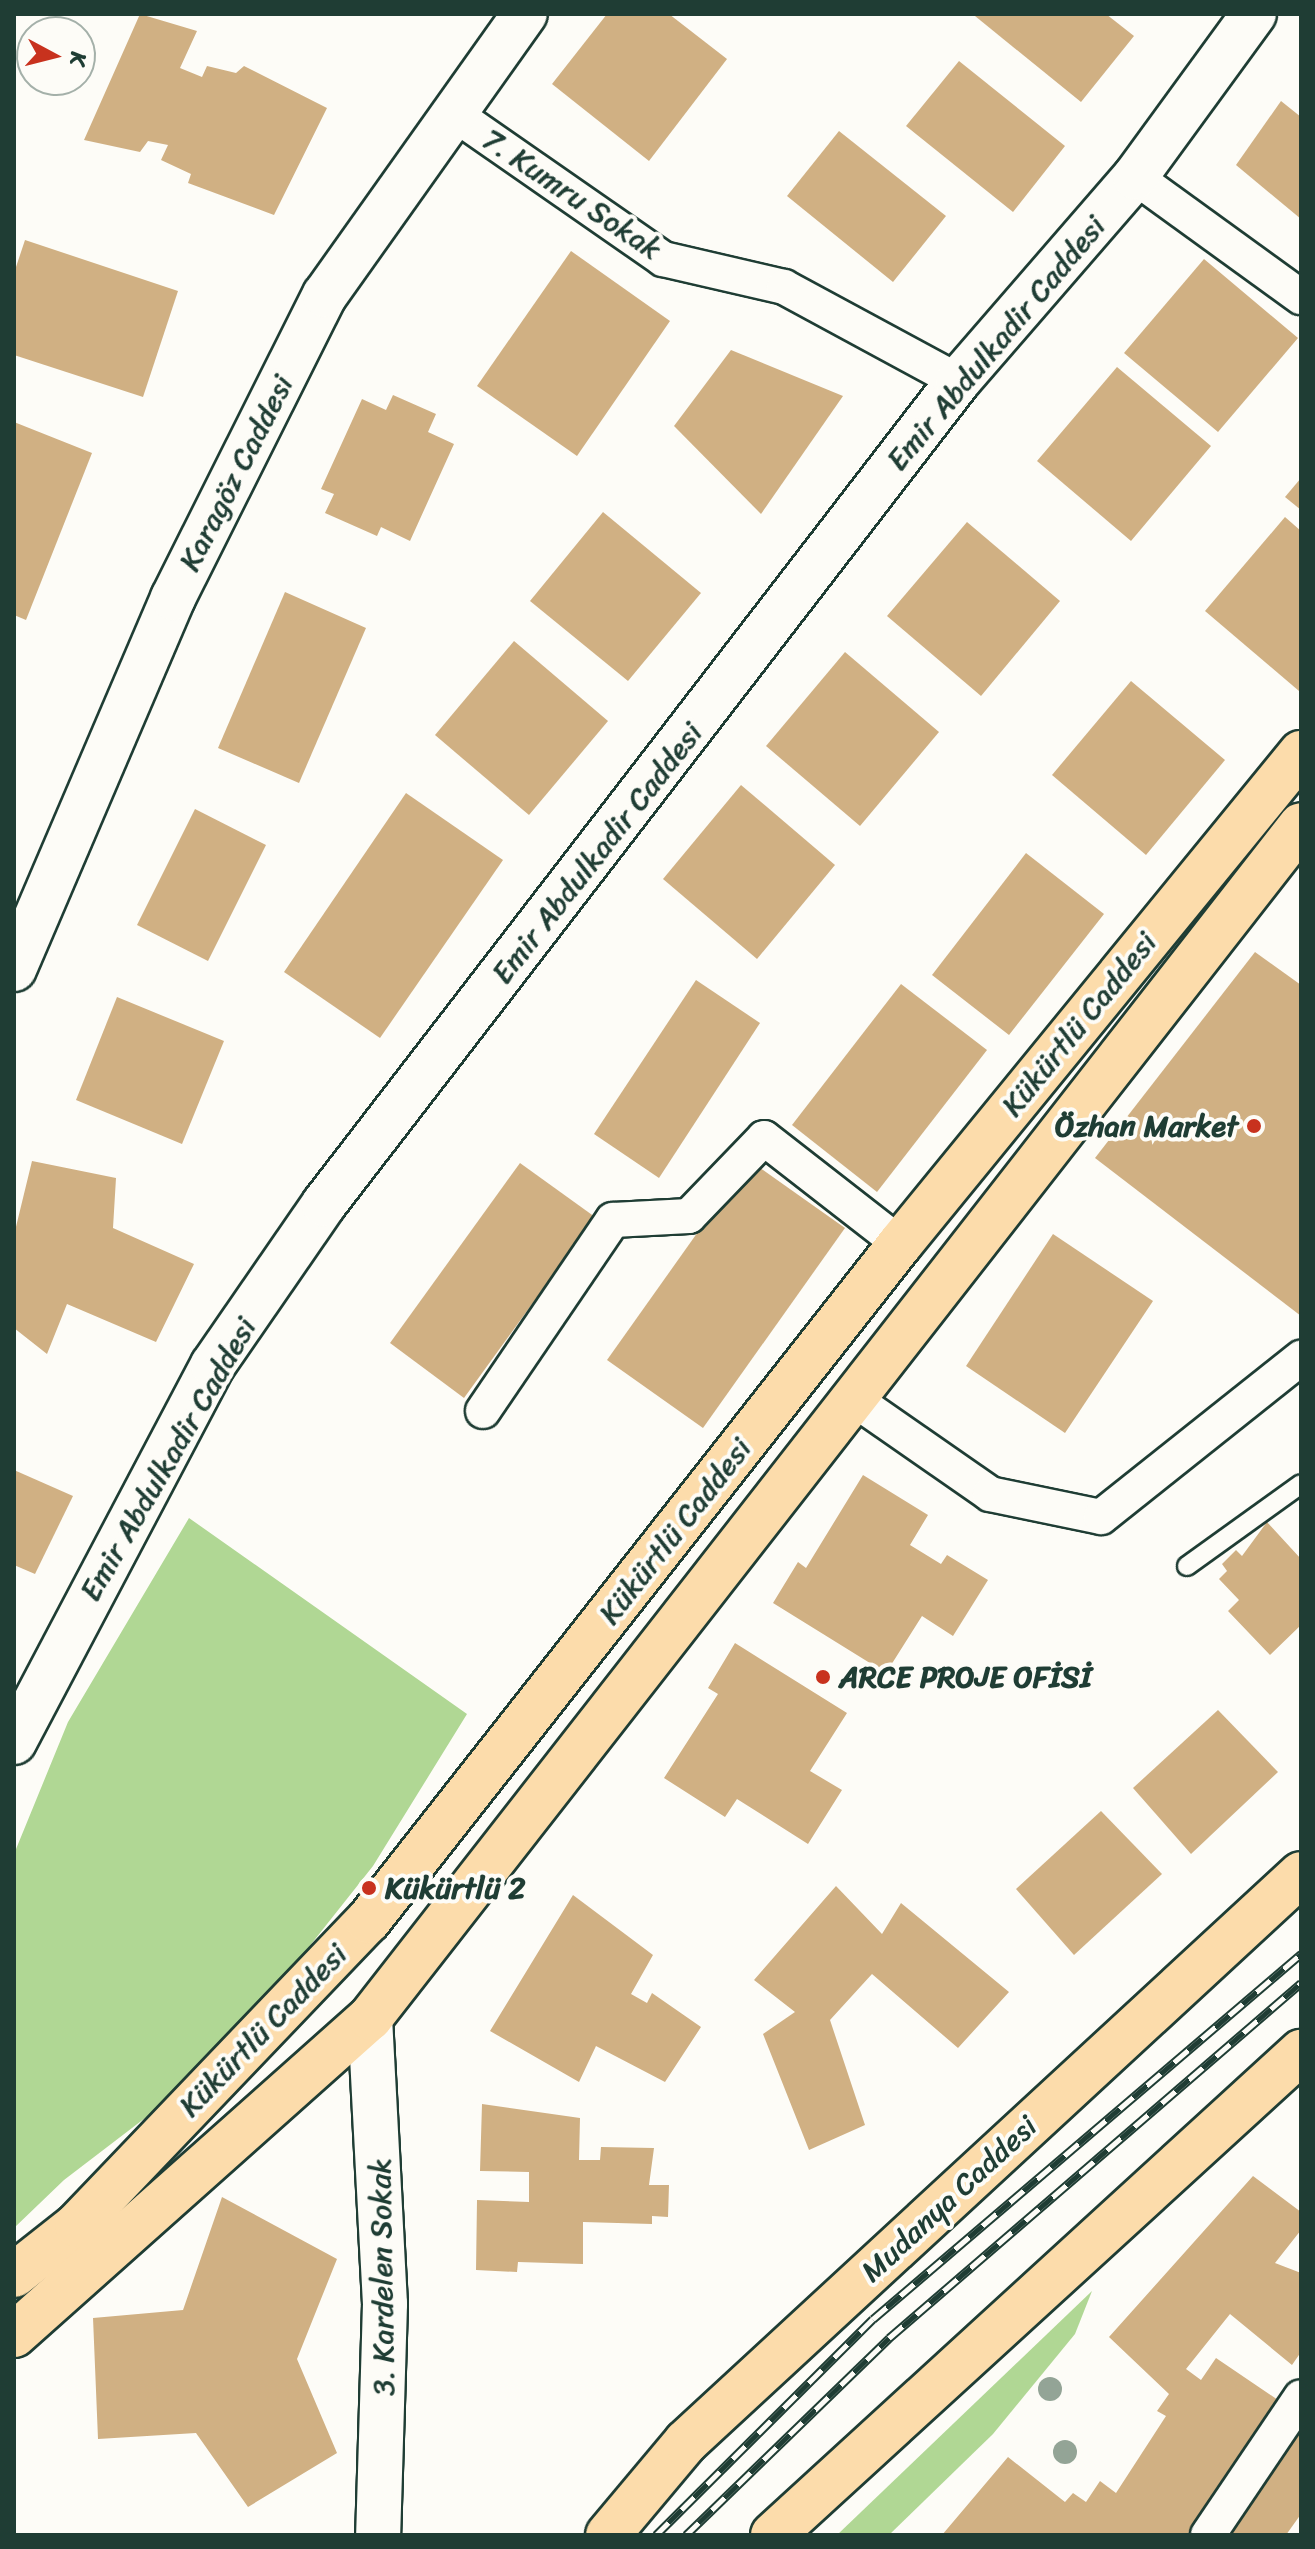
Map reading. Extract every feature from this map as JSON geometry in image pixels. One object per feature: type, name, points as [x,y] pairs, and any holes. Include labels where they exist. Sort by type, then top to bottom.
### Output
[{"type":"main road","name":"Kükürtlü Caddesi","points":[[14,2275],[77,2225],[368,1921],[900,1244],[1301,753]]},
{"type":"main road","name":"Kükürtlü Caddesi","points":[[14,2335],[370,2018],[1301,825]]},
{"type":"main road","name":"Mudanya Caddesi","points":[[608,2535],[686,2442],[1301,1874]]},
{"type":"main road","points":[[773,2535],[1301,2052]]},
{"type":"street","name":"Karagöz Caddesi","points":[[14,969],[173,598],[325,295],[525,14]]},
{"type":"street","name":"Emir Abdulkadir Caddesi","points":[[14,1742],[213,1365],[324,1204],[958,381],[1135,177],[1254,14]]},
{"type":"street","name":"7. Kumru Sokak","points":[[453,113],[663,259],[784,287],[958,381]]},
{"type":"street","points":[[1135,177],[1301,297]]},
{"type":"street","points":[[483,1411],[613,1220],[689,1216],[764,1138],[900,1244]]},
{"type":"street","points":[[852,1398],[990,1494],[1101,1517],[1301,1358]]},
{"type":"street","name":"3. Kardelen Sokak","points":[[370,2018],[385,2304],[378,2535]]},
{"type":"street","points":[[14,2253],[77,2225]]},
{"type":"street","points":[[1208,2535],[1301,2397]]},
{"type":"lane","points":[[1187,1566],[1301,1484]]},
{"type":"green space","points":[[189,1518],[467,1714],[373,1866],[217,2063],[64,2180],[14,2228],[14,1854],[68,1722]]},
{"type":"green space","points":[[1092,2291],[1075,2334],[993,2434],[889,2535],[837,2535]]},
{"type":"building","points":[[140,14],[197,31],[180,68],[202,77],[207,66],[236,73],[244,66],[327,108],[274,215],[188,183],[191,174],[161,160],[168,145],[148,141],[140,152],[84,140]]},
{"type":"building","points":[[607,14],[669,14],[727,59],[649,161],[552,84]]},
{"type":"building","points":[[1106,14],[1134,36],[1081,102],[975,16]]},
{"type":"building","points":[[959,61],[1065,146],[1013,212],[906,126]]},
{"type":"building","points":[[1281,101],[1301,117],[1301,219],[1236,165]]},
{"type":"building","points":[[839,131],[946,216],[893,282],[787,196]]},
{"type":"building","points":[[25,240],[178,291],[143,397],[14,355],[14,273]]},
{"type":"building","points":[[571,251],[670,321],[577,456],[477,386]]},
{"type":"building","points":[[1204,259],[1298,338],[1218,432],[1124,353]]},
{"type":"building","points":[[731,350],[843,396],[761,514],[674,426]]},
{"type":"building","points":[[1117,367],[1211,446],[1131,541],[1037,461]]},
{"type":"building","points":[[393,395],[436,414],[428,432],[454,444],[410,541],[381,527],[377,536],[325,513],[334,494],[321,489],[362,399],[386,410]]},
{"type":"building","points":[[14,422],[92,453],[26,620],[14,615]]},
{"type":"building","points":[[1301,478],[1301,510],[1285,497]]},
{"type":"building","points":[[603,512],[701,593],[628,681],[530,601]]},
{"type":"building","points":[[1285,517],[1301,531],[1299,691],[1205,611]]},
{"type":"building","points":[[967,522],[1060,601],[981,696],[887,616]]},
{"type":"building","points":[[285,592],[366,628],[299,783],[218,748]]},
{"type":"building","points":[[514,641],[608,721],[529,815],[435,735]]},
{"type":"building","points":[[845,652],[939,732],[860,826],[766,746]]},
{"type":"building","points":[[1131,681],[1225,760],[1146,855],[1052,775]]},
{"type":"building","points":[[741,785],[835,865],[757,959],[663,879]]},
{"type":"building","points":[[406,793],[503,860],[380,1038],[284,972]]},
{"type":"building","points":[[195,809],[266,845],[208,961],[137,925]]},
{"type":"building","points":[[1026,853],[1104,914],[1009,1035],[932,975]]},
{"type":"building","points":[[1255,952],[1301,985],[1301,1316],[1095,1158]]},
{"type":"building","points":[[696,980],[760,1023],[659,1178],[594,1134]]},
{"type":"building","points":[[901,984],[987,1050],[877,1192],[792,1125]]},
{"type":"building","points":[[117,997],[224,1041],[182,1144],[76,1100]]},
{"type":"building","points":[[749,1160],[845,1228],[703,1428],[607,1360]]},
{"type":"building","points":[[32,1161],[116,1178],[113,1228],[194,1264],[156,1342],[67,1304],[47,1354],[14,1328],[14,1235]]},
{"type":"building","points":[[520,1163],[595,1217],[464,1398],[390,1343]]},
{"type":"building","points":[[1053,1234],[1153,1301],[1065,1433],[966,1366]]},
{"type":"building","points":[[14,1470],[73,1496],[35,1574],[14,1565]]},
{"type":"building","points":[[863,1475],[928,1515],[910,1545],[941,1564],[947,1555],[988,1580],[953,1636],[922,1616],[886,1673],[773,1603],[798,1562],[806,1568]]},
{"type":"building","points":[[1267,1522],[1301,1559],[1301,1625],[1270,1655],[1228,1611],[1239,1600],[1219,1579],[1227,1571],[1222,1564],[1236,1550],[1242,1556]]},
{"type":"building","points":[[735,1643],[847,1713],[810,1771],[842,1790],[808,1844],[737,1799],[725,1817],[664,1778],[718,1694],[708,1688]]},
{"type":"building","points":[[1218,1710],[1278,1772],[1191,1854],[1133,1788]]},
{"type":"building","points":[[1101,1811],[1162,1874],[1074,1955],[1016,1889]]},
{"type":"building","points":[[836,1886],[882,1934],[901,1903],[1009,1992],[958,2048],[872,1974],[830,2020],[865,2125],[809,2150],[763,2034],[795,2012],[754,1980]]},
{"type":"building","points":[[573,1895],[653,1955],[631,1994],[647,2003],[652,1993],[701,2027],[665,2082],[596,2046],[579,2082],[490,2031]]},
{"type":"building","points":[[482,2104],[580,2118],[579,2160],[600,2160],[601,2147],[654,2148],[649,2185],[669,2185],[668,2217],[652,2216],[652,2224],[583,2222],[583,2264],[518,2262],[517,2272],[476,2270],[477,2200],[529,2202],[529,2172],[480,2171]]},
{"type":"building","points":[[1253,2176],[1301,2212],[1301,2230],[1275,2263],[1301,2273],[1301,2352],[1292,2365],[1230,2314],[1186,2369],[1201,2380],[1216,2358],[1278,2400],[1187,2535],[942,2535],[1008,2457],[1065,2502],[1073,2493],[1086,2502],[1100,2481],[1116,2493],[1166,2416],[1157,2411],[1169,2394],[1109,2337]]},
{"type":"building","points":[[222,2197],[337,2259],[297,2359],[337,2453],[248,2507],[196,2433],[98,2439],[93,2318],[183,2310]]},
{"type":"building","points":[[1301,2425],[1301,2514],[1286,2535],[1228,2535]]},
{"type":"railway","points":[[656,2535],[873,2319],[1301,1954]]},
{"type":"railway","points":[[686,2535],[889,2338],[1301,1983]]},
{"type":"place","name":"Özhan Market","points":[[1254,1126]]},
{"type":"place","name":"ARCE PROJE OFİSİ","points":[[823,1677]]},
{"type":"place","name":"Kükürtlü 2","points":[[369,1888]]}]
